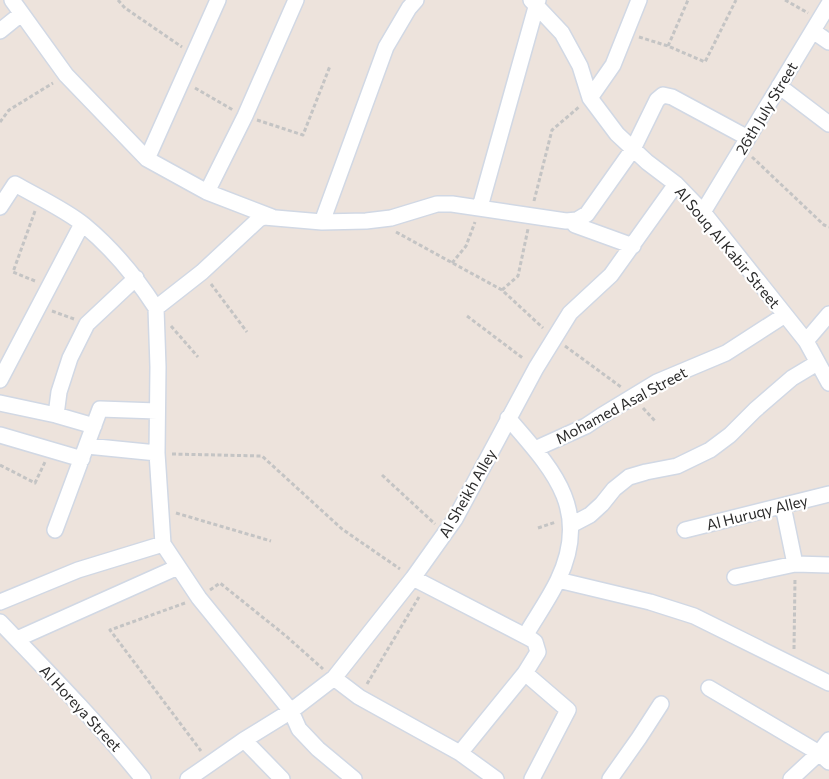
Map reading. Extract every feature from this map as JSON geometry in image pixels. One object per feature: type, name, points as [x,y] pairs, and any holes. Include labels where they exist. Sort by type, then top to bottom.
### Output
[{"type":"street","points":[[12,0],[66,74],[147,159],[207,192],[272,217]]},
{"type":"street","points":[[147,159],[218,0]]},
{"type":"street","points":[[590,98],[613,65],[639,0]]},
{"type":"street","points":[[207,192],[245,116],[292,1]]},
{"type":"street","points":[[480,207],[535,2]]},
{"type":"street","name":"Al Souq Al Kabir Street","points":[[535,2],[562,33],[580,66],[590,98],[617,134],[632,149],[676,184],[703,212],[806,341],[829,383]]},
{"type":"street","points":[[322,222],[386,47],[408,3]]},
{"type":"street","name":"26th July Street","points":[[703,212],[829,4]]},
{"type":"street","points":[[0,32],[21,14]]},
{"type":"street","points":[[816,25],[829,42]]},
{"type":"street","points":[[779,86],[829,124]]},
{"type":"street","points":[[156,308],[202,272],[259,219],[272,217],[322,222],[366,221],[391,218],[437,204],[480,207],[530,217],[572,221],[583,218],[632,149],[657,100],[663,95],[672,97],[745,143]]},
{"type":"street","points":[[0,207],[15,184],[82,224],[111,249],[136,278],[156,308],[158,367],[157,453],[163,544],[199,598],[291,711],[299,729],[324,754],[354,779]]},
{"type":"street","name":"Al Sheikh Alley","points":[[188,779],[244,740],[291,711],[334,678],[420,582],[508,418],[570,313],[611,275],[676,184]]},
{"type":"street","points":[[572,221],[575,225],[633,246]]},
{"type":"street","points":[[0,380],[82,224]]},
{"type":"street","points":[[56,414],[59,392],[70,358],[87,324],[136,278]]},
{"type":"street","points":[[806,341],[829,314]]},
{"type":"street","name":"Mohamed Asal Street","points":[[535,449],[586,426],[671,375],[726,353],[784,315]]},
{"type":"street","points":[[571,525],[590,515],[614,489],[629,477],[677,466],[710,450],[730,435],[792,378],[817,363]]},
{"type":"street","points":[[0,403],[56,414],[94,426]]},
{"type":"street","points":[[55,530],[102,408],[157,412]]},
{"type":"street","points":[[508,418],[551,470],[562,489],[571,517],[570,544],[558,580],[525,636]]},
{"type":"street","points":[[0,435],[51,450],[84,453],[157,453]]},
{"type":"street","name":"Al Huruqy Alley","points":[[685,530],[829,494]]},
{"type":"street","points":[[783,506],[795,564]]},
{"type":"street","points":[[0,602],[78,570],[163,544]]},
{"type":"street","points":[[735,577],[795,564],[829,565]]},
{"type":"street","points":[[16,639],[178,567]]},
{"type":"street","points":[[558,580],[650,602],[694,616],[829,683]]},
{"type":"street","points":[[420,582],[525,636],[535,642],[538,652],[525,673],[460,753]]},
{"type":"street","name":"Al Horeya Street","points":[[0,622],[104,732],[143,779]]},
{"type":"street","points":[[525,673],[568,710],[532,779]]},
{"type":"street","points":[[334,678],[359,697],[460,753],[493,779]]},
{"type":"street","points":[[709,688],[824,758]]},
{"type":"street","points":[[610,779],[661,704]]},
{"type":"street","points":[[244,740],[282,779]]},
{"type":"street","points":[[791,779],[824,758],[829,740]]},
{"type":"path","points":[[118,0],[126,8],[190,52]]},
{"type":"path","points":[[668,46],[688,0]]},
{"type":"path","points":[[626,33],[668,46],[705,62],[736,0]]},
{"type":"path","points":[[785,0],[816,25]]},
{"type":"path","points":[[182,80],[245,116],[303,135],[330,66]]},
{"type":"path","points":[[0,122],[9,110],[66,74]]},
{"type":"path","points":[[502,290],[518,276],[530,217],[552,130],[590,98]]},
{"type":"path","points":[[745,143],[824,225],[829,227]]},
{"type":"path","points":[[40,198],[13,272],[50,286]]},
{"type":"path","points":[[452,263],[466,246],[480,207]]},
{"type":"path","points":[[391,218],[392,230],[502,290],[554,338],[618,384],[632,397]]},
{"type":"path","points":[[202,272],[247,332]]},
{"type":"path","points":[[40,307],[87,324]]},
{"type":"path","points":[[156,308],[198,357]]},
{"type":"path","points":[[467,316],[536,368]]},
{"type":"path","points":[[0,465],[35,483],[51,450]]},
{"type":"path","points":[[157,453],[262,456],[342,530],[420,582],[359,697]]},
{"type":"path","points":[[382,475],[445,534]]},
{"type":"path","points":[[161,509],[271,541]]},
{"type":"path","points":[[794,666],[795,564]]},
{"type":"path","points":[[211,764],[110,630],[199,598],[220,583],[286,636],[334,678]]}]
